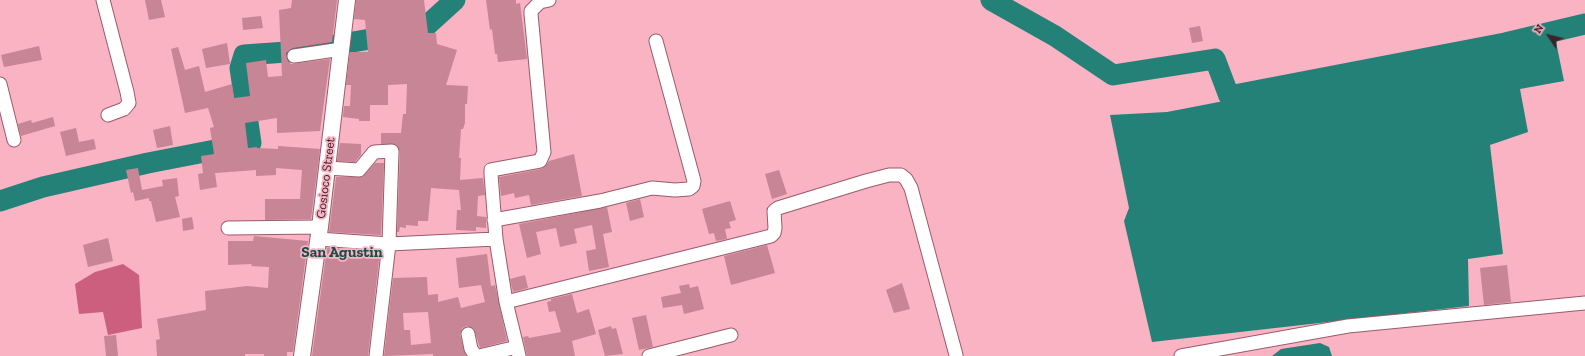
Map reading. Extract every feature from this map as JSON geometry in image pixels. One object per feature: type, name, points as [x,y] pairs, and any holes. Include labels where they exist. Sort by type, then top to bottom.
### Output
[{"type":"street","points":[[103,0],[127,92],[128,103],[124,109],[108,115]]},
{"type":"street","name":"Gosioco Street","points":[[302,356],[319,233],[347,0]]},
{"type":"street","points":[[480,356],[518,351],[506,302],[496,240],[491,170],[540,161],[544,152],[531,11],[537,4],[549,0]]},
{"type":"street","points":[[494,220],[600,201],[652,188],[675,190],[689,189],[693,186],[694,181],[656,41]]},
{"type":"street","points":[[294,56],[342,45]]},
{"type":"street","points":[[0,84],[14,140]]},
{"type":"street","points":[[327,168],[359,170],[374,152],[392,151],[389,244],[376,356]]},
{"type":"street","points":[[506,302],[771,236],[776,228],[774,211],[778,208],[888,175],[900,175],[906,179],[911,188],[956,355]]},
{"type":"street","points":[[228,228],[319,233],[389,244],[496,240]]},
{"type":"street","points":[[1181,356],[1348,326],[1585,303]]},
{"type":"street","points":[[468,334],[471,349],[476,356]]},
{"type":"street","points":[[649,356],[731,335]]},
{"type":"shaded area","points":[[1555,37],[1564,81],[1520,89],[1528,132],[1490,145],[1503,254],[1468,259],[1469,306],[1152,342],[1124,221],[1129,208],[1110,115],[1167,112]]},
{"type":"shaded area","points":[[123,264],[139,275],[142,328],[108,335],[103,312],[79,314],[75,284],[95,272]]},
{"type":"shaded area","points":[[1320,343],[1329,347],[1332,356],[1272,356],[1281,349]]},
{"type":"building","points":[[145,0],[161,0],[165,17],[149,20]]},
{"type":"building","points":[[292,0],[337,0],[332,42],[293,48],[286,53],[288,61],[291,64],[330,59],[320,131],[277,133],[277,118],[245,123],[248,148],[257,147],[278,149],[278,146],[320,149],[311,219],[265,220],[265,199],[300,199],[302,170],[276,168],[276,175],[256,176],[256,170],[215,173],[217,187],[200,190],[198,174],[203,173],[201,156],[214,154],[210,128],[214,127],[208,108],[185,113],[171,49],[178,47],[185,70],[199,66],[205,92],[232,84],[234,98],[250,96],[246,63],[266,60],[268,77],[282,76],[279,10],[291,8]]},
{"type":"building","points":[[356,0],[424,0],[428,33],[436,33],[437,44],[457,50],[446,85],[468,86],[467,104],[465,104],[465,123],[463,129],[461,129],[459,158],[461,158],[460,180],[483,178],[485,195],[478,196],[477,216],[486,217],[486,228],[476,227],[476,231],[456,230],[457,210],[461,210],[459,190],[431,188],[428,221],[418,221],[418,226],[406,225],[406,228],[400,227],[399,232],[397,232],[400,151],[395,144],[381,144],[381,133],[401,133],[403,114],[406,114],[407,84],[388,85],[388,105],[370,105],[370,121],[359,121],[359,119],[343,117],[344,106],[350,106],[351,85],[346,85],[350,52],[368,52],[365,20],[354,19]]},
{"type":"building","points":[[486,0],[516,0],[516,4],[520,3],[527,59],[498,62],[497,54],[495,54],[492,29],[490,30]]},
{"type":"building","points":[[261,16],[263,28],[243,30],[242,18]]},
{"type":"building","points":[[1200,26],[1203,41],[1192,43],[1189,28]]},
{"type":"building","points":[[227,43],[230,64],[206,68],[202,49]]},
{"type":"building","points":[[39,46],[42,60],[4,67],[1,55]]},
{"type":"building","points":[[53,117],[55,126],[21,136],[18,124],[31,120],[32,123]]},
{"type":"building","points":[[170,126],[173,145],[157,148],[153,130]]},
{"type":"building","points":[[76,128],[79,142],[94,139],[96,149],[66,156],[60,132]]},
{"type":"building","points":[[340,143],[361,144],[361,155],[355,162],[337,161]]},
{"type":"building","points":[[574,154],[582,196],[531,205],[529,195],[515,198],[514,193],[501,196],[499,177],[541,169],[545,167],[549,161]]},
{"type":"building","points":[[375,163],[384,163],[381,235],[329,232],[336,177],[362,177]]},
{"type":"building","points":[[138,168],[142,190],[163,186],[162,180],[177,178],[179,196],[175,197],[180,217],[156,222],[149,198],[135,201],[133,192],[131,193],[126,170]]},
{"type":"building","points":[[779,170],[787,194],[772,199],[765,174]]},
{"type":"building","points":[[640,199],[644,217],[630,221],[626,203]]},
{"type":"building","points":[[730,201],[736,220],[729,222],[731,228],[725,229],[727,239],[716,241],[714,233],[709,234],[702,209]]},
{"type":"building","points":[[607,207],[612,232],[603,234],[609,267],[589,271],[586,251],[596,249],[592,225],[574,229],[577,243],[560,247],[556,228],[536,232],[541,254],[527,258],[519,224]]},
{"type":"building","points":[[192,217],[194,229],[183,231],[182,219]]},
{"type":"building","points":[[254,236],[308,241],[293,352],[287,352],[287,356],[245,354],[245,356],[157,356],[156,340],[160,339],[157,319],[206,310],[205,291],[247,286],[268,288],[269,267],[251,266],[252,264],[228,265],[228,241],[253,241]]},
{"type":"building","points":[[108,238],[113,261],[88,267],[83,245]]},
{"type":"building","points":[[767,245],[775,273],[731,285],[724,256]]},
{"type":"building","points":[[327,248],[380,251],[368,356],[312,356]]},
{"type":"building","points":[[487,254],[491,286],[495,285],[507,341],[480,348],[474,329],[467,326],[462,328],[460,335],[466,356],[433,356],[433,354],[384,356],[393,278],[427,277],[428,295],[438,294],[438,302],[458,297],[461,308],[485,302],[481,285],[459,288],[456,258]],"holes":[[[428,312],[431,343],[411,345],[410,330],[404,330],[403,313]]]},
{"type":"building","points":[[1507,265],[1511,302],[1484,305],[1480,268]]},
{"type":"building","points":[[525,275],[528,288],[513,292],[510,279]]},
{"type":"building","points":[[902,283],[910,309],[894,313],[886,290]]},
{"type":"building","points":[[689,284],[690,288],[698,286],[704,309],[684,314],[682,305],[663,308],[661,297],[681,293],[679,286]]},
{"type":"building","points":[[572,294],[577,313],[589,309],[596,334],[572,341],[575,356],[527,356],[523,337],[528,336],[529,338],[561,332],[555,311],[549,312],[547,302],[551,301],[551,299]]},
{"type":"building","points":[[646,315],[653,347],[639,350],[632,318]]},
{"type":"building","points":[[611,326],[612,329],[616,328],[623,354],[605,356],[598,330]]},
{"type":"building","points":[[116,335],[118,356],[106,356],[104,336]]},
{"type":"waterway","points":[[0,201],[43,187],[148,163],[251,143],[240,68],[244,55],[301,51],[422,30],[455,0]]},
{"type":"waterway","points":[[991,0],[1055,36],[1113,75],[1215,59],[1229,96],[1505,43],[1585,24]]},
{"type":"district","name":"San Agustin","points":[[342,253]]}]
